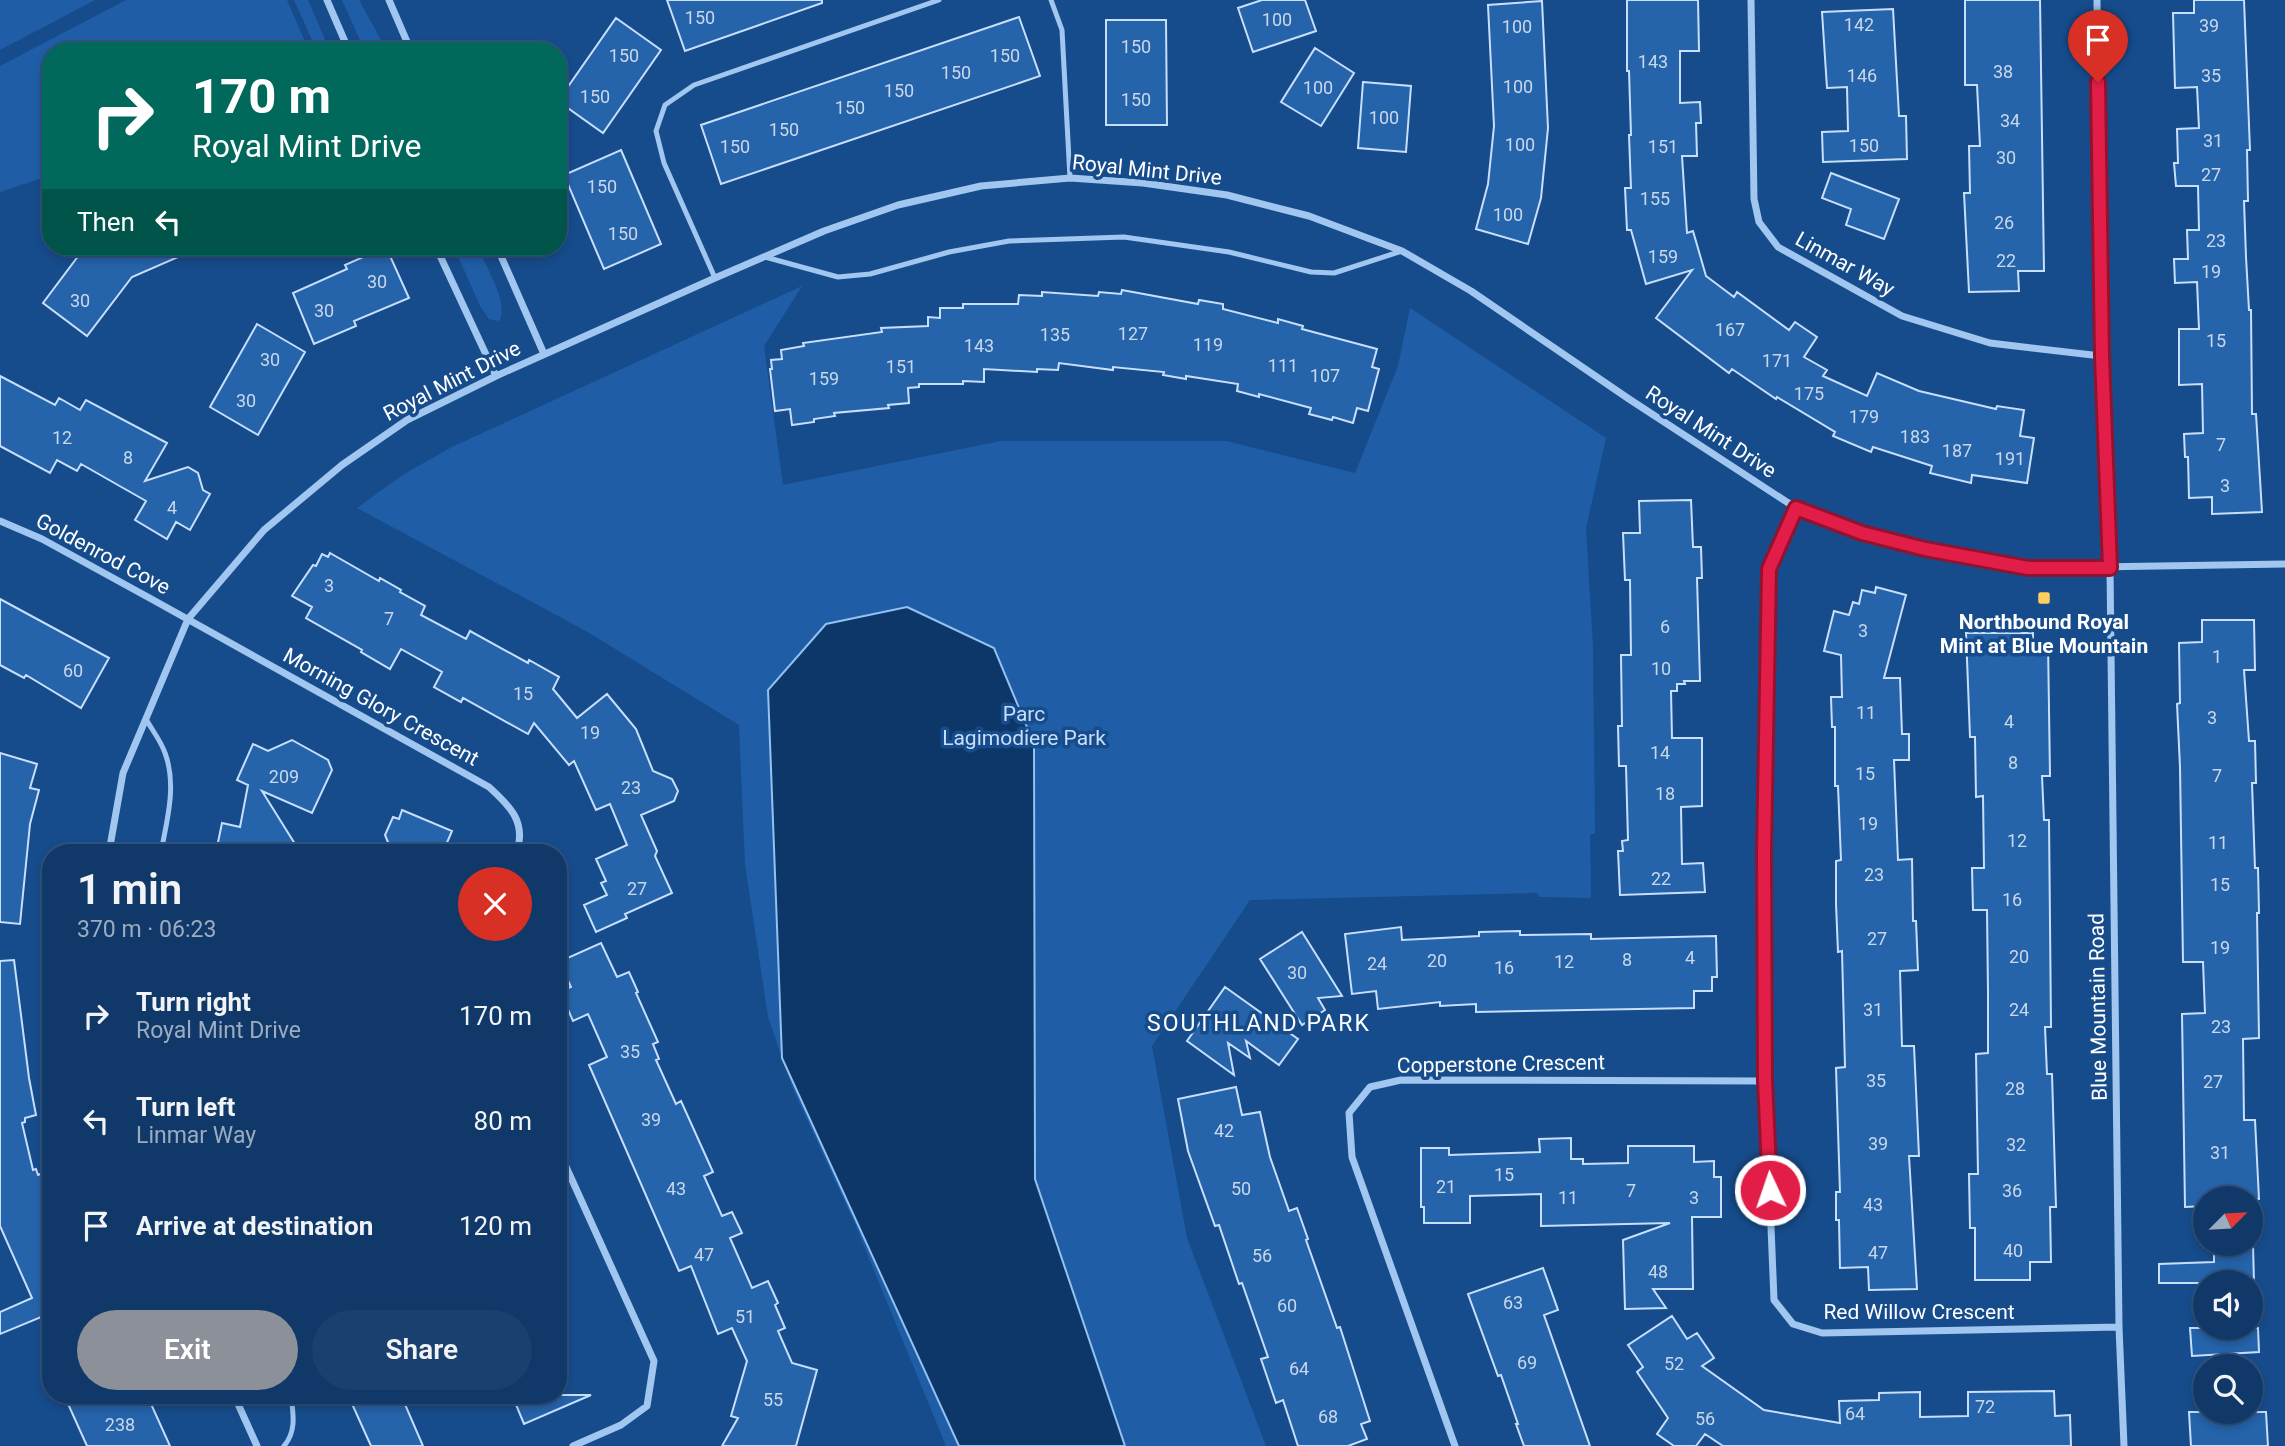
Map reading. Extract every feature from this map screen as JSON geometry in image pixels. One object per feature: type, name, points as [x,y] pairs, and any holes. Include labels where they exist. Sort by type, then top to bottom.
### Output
[{"type":"street","points":[[327,0],[345,42]]},
{"type":"street","points":[[389,0],[407,42]]},
{"type":"street","name":"Linmar Way","points":[[1751,0],[1754,200],[1759,222],[1778,247],[1902,316],[1990,343],[2102,356]]},
{"type":"street","points":[[2097,0],[2102,356],[2110,568]]},
{"type":"street","name":"Royal Mint Drive","points":[[110,844],[123,773],[188,619],[264,530],[342,465],[407,420],[496,376],[715,278],[824,231],[898,205],[981,186],[1070,178],[1143,183],[1227,195],[1309,216],[1402,251],[1471,291],[1796,508],[1862,533],[1925,549],[2028,568],[2285,564]]},
{"type":"street","points":[[440,256],[496,376]]},
{"type":"street","points":[[501,256],[544,354]]},
{"type":"street","name":"Red Willow Crescent","points":[[1796,508],[1769,569],[1764,827],[1765,1081],[1774,1300],[1793,1324],[1822,1333],[2119,1327]]},
{"type":"street","name":"Goldenrod Cove","points":[[0,522],[42,539],[188,619]]},
{"type":"street","name":"Blue Mountain Road","points":[[2110,568],[2119,1327],[2124,1446]]},
{"type":"street","name":"Morning Glory Crescent","points":[[188,619],[489,788],[512,808],[521,838],[519,844]]},
{"type":"street","name":"Copperstone Crescent","points":[[1455,1446],[1352,1157],[1349,1113],[1370,1087],[1401,1080],[1765,1081]]},
{"type":"street","points":[[567,1169],[654,1361],[647,1406],[621,1425],[573,1446]]},
{"type":"street","points":[[238,1404],[257,1446]]},
{"type":"lane","points":[[715,278],[664,163],[656,131],[665,105],[694,85],[939,0]]},
{"type":"lane","points":[[1051,0],[1062,30],[1070,178]]},
{"type":"lane","points":[[765,257],[838,277],[870,274],[949,252],[1009,241],[1124,237],[1229,252],[1311,272],[1334,273],[1402,251]]},
{"type":"lane","points":[[146,719],[165,752],[170,772],[171,799],[163,844]]},
{"type":"lane","points":[[284,1446],[291,1438],[294,1419],[292,1404]]},
{"type":"green space","points":[[0,0],[95,0],[0,50]]},
{"type":"green space","points":[[126,0],[287,0],[305,42],[46,42]]},
{"type":"green space","points":[[294,0],[308,0],[326,42],[313,42]]},
{"type":"green space","points":[[342,0],[359,0],[382,42],[361,42]]},
{"type":"green space","points":[[42,44],[42,178],[0,192],[0,66]]},
{"type":"green space","points":[[458,256],[481,256],[499,295],[502,314],[499,321],[489,319],[480,306]]},
{"type":"green space","name":"Parc Lagimodiere Park","points":[[802,286],[764,346],[783,485],[1001,441],[1226,441],[1355,473],[1398,366],[1410,308],[1606,438],[1586,528],[1593,647],[1595,834],[1590,834],[1591,898],[1539,897],[1538,893],[1250,900],[1152,1046],[1187,1238],[1266,1446],[946,1446],[855,1224],[793,1089],[768,1017],[745,864],[739,725],[586,631],[357,508],[404,474],[452,447]]},
{"type":"shaded area","points":[[907,607],[994,648],[1034,744],[1035,1179],[1125,1446],[959,1446],[782,1058],[768,690],[826,624]]},
{"type":"building","points":[[667,0],[822,0],[822,3],[685,51]]},
{"type":"building","points":[[1262,0],[1305,0],[1316,31],[1253,52],[1238,8]]},
{"type":"building","points":[[1627,0],[1698,0],[1699,51],[1680,51],[1680,103],[1700,102],[1701,123],[1696,123],[1697,156],[1682,156],[1687,233],[1693,231],[1706,276],[1734,297],[1737,292],[1789,330],[1795,322],[1817,337],[1804,357],[1827,370],[1823,376],[1867,396],[1877,373],[1919,391],[1996,409],[1997,406],[2024,410],[2020,436],[2034,438],[2027,483],[1972,475],[1971,483],[1930,473],[1932,466],[1873,447],[1871,452],[1833,436],[1835,432],[1777,397],[1776,399],[1732,369],[1729,373],[1656,318],[1692,270],[1646,284],[1631,230],[1627,230],[1625,188],[1631,188],[1631,135],[1627,71]]},
{"type":"building","points":[[1965,0],[2040,0],[2044,271],[2018,271],[2019,291],[1969,292],[1964,193],[1970,193],[1969,146],[1980,146],[1977,85],[1965,85]]},
{"type":"building","points":[[2194,0],[2244,0],[2250,150],[2247,150],[2248,201],[2244,201],[2251,310],[2252,414],[2256,414],[2262,512],[2212,514],[2212,497],[2189,498],[2188,457],[2185,457],[2184,434],[2203,433],[2202,384],[2179,385],[2179,329],[2199,329],[2197,282],[2175,283],[2174,259],[2188,259],[2187,230],[2199,230],[2198,186],[2176,186],[2174,163],[2178,163],[2177,129],[2199,128],[2197,87],[2175,88],[2173,13],[2194,13]]},
{"type":"building","points":[[1542,1],[1548,128],[1541,198],[1528,244],[1476,229],[1488,184],[1494,126],[1488,5]]},
{"type":"building","points":[[1893,9],[1899,116],[1906,116],[1907,159],[1823,162],[1822,132],[1848,131],[1847,87],[1827,88],[1822,12]]},
{"type":"building","points":[[1019,17],[1040,76],[721,184],[701,125]]},
{"type":"building","points":[[616,18],[661,50],[603,133],[567,107],[567,88]]},
{"type":"building","points":[[1106,20],[1166,20],[1167,125],[1106,125]]},
{"type":"building","points":[[1315,48],[1354,73],[1321,126],[1281,102]]},
{"type":"building","points":[[1363,82],[1411,86],[1406,152],[1358,148]]},
{"type":"building","points":[[621,150],[661,244],[604,269],[567,182],[567,174]]},
{"type":"building","points":[[1831,173],[1899,199],[1884,239],[1846,225],[1851,209],[1822,198]]},
{"type":"building","points":[[78,256],[180,256],[132,277],[87,336],[43,303]]},
{"type":"building","points":[[366,256],[390,256],[409,298],[354,321],[356,326],[314,344],[293,293],[347,269],[345,265]]},
{"type":"building","points":[[1122,290],[1198,304],[1199,300],[1223,304],[1223,309],[1278,323],[1278,319],[1303,326],[1302,329],[1377,349],[1372,367],[1379,369],[1368,411],[1357,408],[1353,423],[1333,417],[1332,420],[1309,414],[1311,408],[1237,391],[1238,384],[1186,376],[1186,379],[1163,375],[1164,372],[1113,367],[1113,370],[1059,363],[1058,370],[1037,369],[1037,372],[984,369],[984,382],[919,384],[919,387],[908,388],[909,403],[888,405],[889,408],[834,413],[835,416],[814,419],[814,422],[792,425],[790,409],[775,411],[770,369],[771,360],[782,359],[781,350],[804,346],[803,343],[882,332],[881,328],[928,326],[928,317],[940,318],[940,308],[963,308],[963,304],[1018,304],[1019,295],[1042,296],[1042,292],[1098,296],[1099,292],[1121,294]]},
{"type":"building","points":[[257,324],[305,352],[258,435],[210,407]]},
{"type":"building","points":[[0,376],[55,405],[59,398],[80,410],[86,400],[167,443],[145,481],[188,467],[198,473],[203,490],[210,494],[190,530],[176,522],[167,539],[135,520],[146,501],[81,464],[77,471],[57,460],[50,473],[0,446]]},
{"type":"building","points":[[1691,500],[1693,547],[1701,547],[1702,578],[1697,578],[1700,681],[1684,681],[1685,684],[1677,684],[1677,691],[1671,691],[1672,738],[1702,738],[1702,806],[1681,807],[1682,864],[1703,863],[1705,892],[1620,895],[1618,851],[1623,851],[1622,841],[1628,840],[1626,766],[1619,766],[1618,726],[1622,726],[1621,655],[1631,655],[1630,580],[1625,580],[1623,533],[1640,533],[1639,501]]},
{"type":"building","points":[[330,553],[379,581],[380,578],[425,606],[421,615],[466,639],[470,631],[559,677],[553,689],[577,718],[607,694],[636,729],[653,771],[672,779],[678,791],[674,801],[641,815],[657,851],[655,856],[672,893],[625,914],[627,918],[596,932],[584,905],[607,895],[601,883],[606,881],[596,859],[627,845],[610,804],[596,810],[574,761],[569,765],[534,723],[528,734],[463,698],[461,702],[434,687],[442,672],[401,649],[390,669],[306,618],[312,607],[292,596],[322,554],[328,557]]},
{"type":"building","points":[[1876,587],[1906,595],[1884,678],[1900,678],[1902,734],[1909,734],[1909,760],[1894,760],[1898,860],[1912,859],[1913,921],[1916,921],[1918,970],[1900,971],[1902,1046],[1914,1046],[1919,1156],[1909,1156],[1917,1289],[1869,1290],[1868,1267],[1840,1268],[1839,1220],[1836,1220],[1836,1192],[1840,1192],[1836,1068],[1845,1067],[1842,951],[1838,952],[1836,904],[1836,861],[1841,860],[1838,786],[1835,786],[1835,727],[1832,727],[1831,697],[1842,697],[1841,655],[1824,651],[1834,611],[1849,615],[1853,602],[1859,604],[1862,590],[1875,593]]},
{"type":"building","points":[[0,599],[109,658],[81,708],[26,675],[24,678],[0,665]]},
{"type":"building","points":[[2202,620],[2254,620],[2255,670],[2244,670],[2249,741],[2255,741],[2256,783],[2252,783],[2255,868],[2258,868],[2259,1038],[2243,1039],[2244,1120],[2255,1120],[2258,1186],[2193,1186],[2193,1207],[2185,1207],[2182,1014],[2205,1013],[2203,962],[2183,962],[2177,704],[2180,703],[2179,643],[2202,642]]},
{"type":"building","points":[[1966,633],[2033,633],[2033,642],[2048,642],[2050,776],[2042,776],[2044,820],[2049,820],[2051,1027],[2045,1027],[2047,1074],[2052,1074],[2056,1207],[2050,1207],[2051,1262],[2030,1262],[2030,1280],[1975,1280],[1975,1228],[1970,1228],[1969,1174],[1978,1174],[1976,1054],[1988,1053],[1987,910],[1973,910],[1972,868],[1984,868],[1983,796],[1976,797],[1975,737],[1970,737]]},
{"type":"building","points":[[292,740],[328,760],[332,770],[312,813],[262,791],[295,844],[218,844],[222,823],[240,827],[248,785],[237,780],[253,744],[268,751]]},
{"type":"building","points":[[0,753],[37,764],[30,788],[39,790],[30,824],[20,924],[0,922]]},
{"type":"building","points":[[402,810],[452,831],[446,844],[389,844],[385,835],[393,817],[399,819]]},
{"type":"building","points":[[1401,927],[1402,940],[1479,936],[1479,932],[1520,931],[1520,935],[1591,934],[1591,939],[1716,936],[1717,977],[1712,977],[1712,991],[1694,991],[1694,1008],[1476,1012],[1476,1004],[1440,1006],[1440,1002],[1378,1009],[1376,991],[1352,994],[1345,934]]},
{"type":"building","points":[[1302,932],[1342,996],[1318,998],[1325,1010],[1302,1025],[1260,959]]},
{"type":"building","points":[[601,943],[617,977],[629,972],[658,1042],[653,1044],[659,1059],[656,1060],[676,1104],[681,1101],[713,1172],[704,1176],[722,1216],[732,1212],[742,1233],[730,1238],[752,1288],[768,1281],[785,1328],[778,1331],[792,1363],[817,1370],[796,1446],[722,1446],[738,1418],[731,1416],[747,1361],[732,1328],[718,1334],[691,1266],[679,1271],[589,1065],[607,1057],[588,1014],[573,1021],[567,1007],[567,988],[571,987],[567,978],[567,958]]},
{"type":"building","points":[[14,960],[36,1115],[25,1118],[22,1123],[33,1170],[36,1169],[38,1175],[42,1173],[42,1319],[41,1317],[0,1334],[0,1312],[32,1298],[0,1226],[0,961]]},
{"type":"building","points":[[1225,987],[1298,1039],[1279,1065],[1246,1041],[1250,1058],[1228,1043],[1234,1075],[1187,1041]]},
{"type":"building","points":[[1236,1087],[1242,1115],[1260,1112],[1270,1157],[1289,1211],[1297,1208],[1370,1421],[1361,1424],[1367,1439],[1348,1446],[1298,1446],[1283,1400],[1276,1403],[1261,1359],[1268,1357],[1242,1283],[1239,1284],[1219,1225],[1215,1226],[1188,1151],[1178,1099]]},
{"type":"building","points":[[1571,1138],[1571,1159],[1583,1159],[1583,1164],[1628,1163],[1628,1146],[1694,1146],[1694,1162],[1714,1161],[1714,1177],[1721,1177],[1721,1217],[1692,1217],[1693,1289],[1653,1289],[1666,1308],[1625,1309],[1623,1240],[1670,1223],[1541,1226],[1541,1194],[1470,1196],[1470,1223],[1424,1223],[1424,1207],[1421,1207],[1421,1148],[1449,1148],[1449,1155],[1540,1152],[1539,1139]]},
{"type":"building","points":[[2214,1256],[2253,1256],[2254,1270],[2193,1270],[2193,1283],[2159,1283],[2159,1264],[2214,1262]]},
{"type":"building","points":[[1543,1268],[1558,1310],[1544,1315],[1590,1446],[1524,1446],[1501,1375],[1498,1376],[1468,1294]]},
{"type":"building","points":[[1672,1316],[1687,1339],[1697,1333],[1714,1358],[1702,1366],[1764,1410],[1840,1423],[1839,1401],[1879,1400],[1879,1393],[1920,1392],[1920,1417],[1968,1416],[1968,1392],[2054,1391],[2055,1416],[2070,1415],[2071,1446],[1723,1446],[1705,1434],[1696,1446],[1674,1446],[1657,1434],[1668,1418],[1637,1372],[1643,1367],[1628,1345]]},
{"type":"building","points":[[2190,1328],[2193,1328],[2193,1340],[2258,1340],[2259,1352],[2192,1356]]},
{"type":"building","points":[[567,1395],[591,1395],[524,1424],[516,1404],[567,1404]]},
{"type":"building","points":[[68,1404],[151,1404],[170,1446],[87,1446]]},
{"type":"building","points":[[352,1404],[405,1404],[423,1446],[371,1446]]},
{"type":"building","points":[[2189,1412],[2193,1412],[2193,1424],[2263,1424],[2263,1412],[2266,1412],[2268,1446],[2191,1446]]},
{"type":"place","name":"Northbound Royal Mint at Blue Mountain","points":[[2044,598]]},
{"type":"district","name":"SOUTHLAND PARK","points":[[1259,1023]]},
{"type":"route","points":[[1770,1190],[1765,1081],[1764,853],[1769,569],[1796,508],[1862,533],[1925,549],[2028,568],[2110,568],[2102,356],[2098,82]]}]
